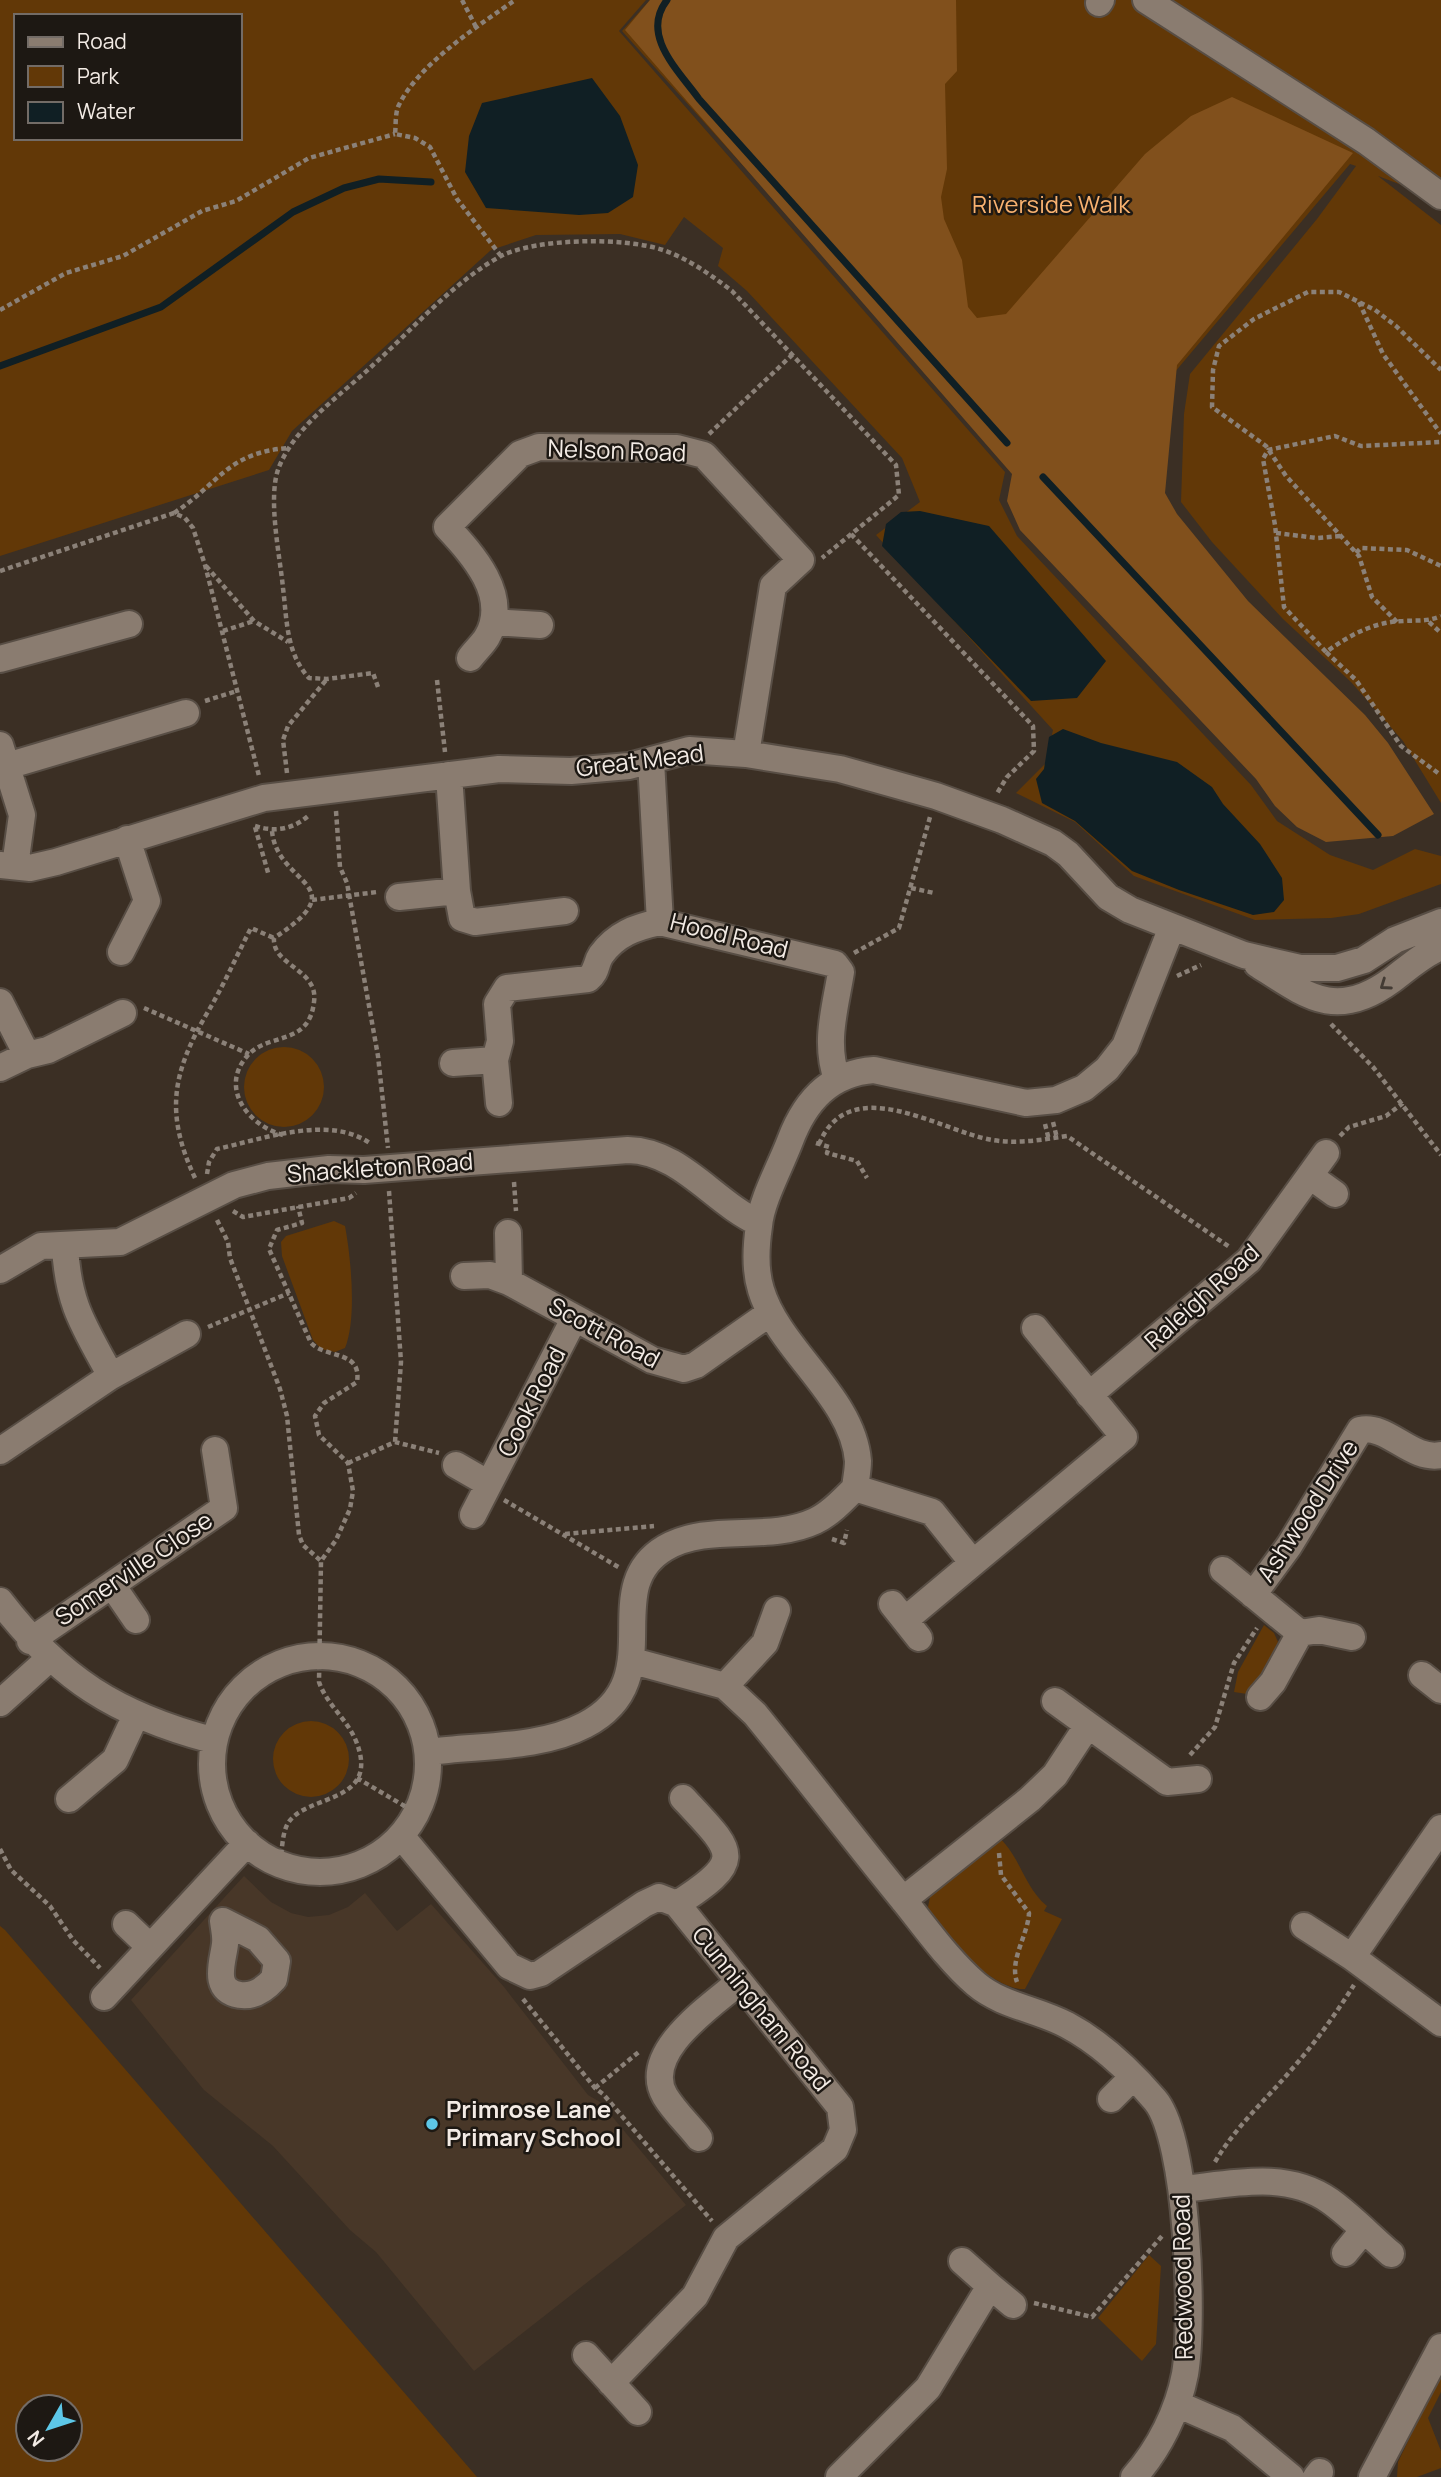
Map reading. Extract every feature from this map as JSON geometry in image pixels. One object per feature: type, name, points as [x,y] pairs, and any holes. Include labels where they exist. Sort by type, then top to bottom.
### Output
[{"type":"street","points":[[1146,0],[1366,141],[1441,196]]},
{"type":"street","name":"Nelson Road","points":[[493,622],[494,608],[488,579],[479,562],[447,527],[520,454],[539,447],[677,448],[704,456],[801,560]]},
{"type":"street","points":[[746,754],[773,586],[801,560]]},
{"type":"street","points":[[470,658],[487,636],[493,622],[540,625]]},
{"type":"street","points":[[0,659],[129,624]]},
{"type":"street","points":[[8,865],[22,815],[3,756],[186,713]]},
{"type":"street","name":"Great Mead","points":[[8,865],[30,868],[56,862],[264,798],[499,769],[571,771],[629,766],[689,750],[746,754],[839,769],[936,796],[1053,843],[1108,897],[1130,910],[1244,955],[1300,968],[1336,968],[1364,961],[1395,940],[1441,922]]},
{"type":"street","name":"Hood Road","points":[[651,761],[660,922],[835,964]]},
{"type":"street","points":[[449,775],[459,911],[468,921],[565,911]]},
{"type":"street","points":[[121,952],[147,901],[127,839]]},
{"type":"street","points":[[399,897],[457,891]]},
{"type":"street","points":[[499,1103],[495,1060],[500,1041],[497,1004],[507,988],[588,979],[596,973],[599,958],[614,940],[635,927],[660,922]]},
{"type":"street","points":[[429,1752],[522,1742],[558,1735],[586,1724],[609,1706],[626,1682],[633,1661],[632,1598],[637,1578],[651,1559],[687,1538],[798,1528],[829,1512],[855,1488],[858,1461],[851,1434],[841,1413],[770,1313],[760,1288],[759,1223],[793,1134],[813,1099],[837,1079],[853,1072],[874,1070],[1026,1103],[1056,1100],[1084,1088],[1107,1069],[1125,1046],[1172,927]]},
{"type":"street","name":"Great Mead","points":[[1244,955],[1310,998],[1342,1002],[1376,992],[1441,947]]},
{"type":"street","points":[[835,964],[841,972],[829,1041],[831,1062],[837,1079]]},
{"type":"street","points":[[0,1002],[27,1055]]},
{"type":"street","points":[[0,1069],[27,1055],[48,1050],[123,1013]]},
{"type":"street","points":[[453,1063],[495,1060]]},
{"type":"street","name":"Shackleton Road","points":[[0,1270],[41,1246],[120,1242],[234,1185],[268,1176],[646,1150],[675,1163],[736,1212],[759,1223]]},
{"type":"street","name":"Raleigh Road","points":[[1089,1395],[1249,1260],[1326,1153]]},
{"type":"street","points":[[1310,1176],[1335,1194]]},
{"type":"street","points":[[508,1233],[509,1282]]},
{"type":"street","points":[[65,1246],[67,1282],[73,1304],[111,1376]]},
{"type":"street","name":"Scott Road","points":[[464,1276],[490,1275],[509,1282],[652,1360],[684,1369],[696,1365],[770,1313]]},
{"type":"street","name":"Cook Road","points":[[473,1515],[574,1319]]},
{"type":"street","points":[[905,1621],[1124,1437],[1035,1328]]},
{"type":"street","points":[[0,1451],[111,1376],[187,1334]]},
{"type":"street","name":"Ashwood Drive","points":[[1261,1602],[1289,1546],[1360,1430],[1371,1428],[1430,1457],[1441,1455]]},
{"type":"street","name":"Somerville Close","points":[[30,1640],[225,1508],[215,1450]]},
{"type":"street","name":"Cook Road","points":[[456,1465],[489,1485]]},
{"type":"street","points":[[855,1488],[932,1512],[973,1563]]},
{"type":"street","name":"Ashwood Drive","points":[[1223,1570],[1300,1633]]},
{"type":"street","points":[[111,1585],[136,1620]]},
{"type":"street","points":[[0,1601],[30,1640],[82,1686],[136,1715],[212,1740]]},
{"type":"street","points":[[633,1661],[725,1686],[765,1643],[777,1611]]},
{"type":"street","points":[[1260,1697],[1273,1682],[1300,1633],[1319,1630],[1352,1637]]},
{"type":"street","points":[[297,1656],[320,1656],[362,1666],[391,1687],[415,1716],[429,1752],[430,1778],[418,1814],[402,1837],[379,1854],[354,1866],[304,1869],[281,1863],[247,1843],[231,1825],[218,1799],[210,1768],[212,1740],[225,1709],[246,1683],[270,1667],[297,1656]]},
{"type":"street","points":[[0,1703],[50,1658]]},
{"type":"street","name":"Redwood Road","points":[[725,1686],[755,1714],[903,1900],[976,1984],[1005,2002],[1066,2024],[1093,2042],[1157,2102],[1174,2140],[1189,2196],[1189,2336],[1177,2404],[1157,2445],[1134,2477]]},
{"type":"street","points":[[1055,1701],[1167,1782],[1198,1779]]},
{"type":"street","points":[[69,1799],[115,1760],[136,1715]]},
{"type":"street","points":[[903,1900],[1005,1817],[1030,1800],[1055,1774],[1088,1725]]},
{"type":"street","points":[[677,1904],[721,1873],[725,1858],[724,1846],[717,1835],[683,1798]]},
{"type":"street","points":[[1359,1962],[1441,1828]]},
{"type":"street","points":[[402,1837],[509,1966]]},
{"type":"street","points":[[110,1990],[247,1843]]},
{"type":"street","points":[[198,1896],[223,1921]]},
{"type":"street","name":"Cunningham Road","points":[[509,1966],[530,1976],[541,1973],[644,1904],[660,1897],[677,1904],[840,2107],[843,2130],[835,2149],[726,2238],[695,2296],[611,2383]]},
{"type":"street","points":[[126,1924],[150,1947]]},
{"type":"street","points":[[1304,1926],[1359,1962],[1441,2023]]},
{"type":"street","points":[[699,2138],[664,2094],[660,2073],[673,2039],[738,1983]]},
{"type":"street","points":[[1111,2099],[1133,2077]]},
{"type":"street","points":[[1189,2196],[1263,2180],[1300,2186],[1329,2201],[1391,2254]]},
{"type":"street","points":[[1345,2253],[1363,2231]]},
{"type":"street","points":[[962,2261],[1013,2305]]},
{"type":"street","points":[[839,2477],[928,2388],[990,2286]]},
{"type":"street","points":[[1372,2477],[1441,2347]]},
{"type":"street","points":[[586,2355],[638,2412]]},
{"type":"street","points":[[1177,2404],[1232,2428],[1291,2477]]},
{"type":"path","points":[[462,0],[476,27]]},
{"type":"path","points":[[395,134],[397,109],[416,80],[476,27],[515,0]]},
{"type":"path","points":[[0,310],[65,273],[123,256],[202,211],[236,201],[309,158],[395,134],[415,138],[430,147],[457,199],[502,256]]},
{"type":"path","points":[[378,688],[373,673],[327,679],[309,678],[299,666],[289,642],[275,481],[289,448],[300,433],[469,278],[502,256],[548,244],[616,243],[662,250],[706,271],[732,291],[896,465],[898,495],[820,560],[801,560]]},
{"type":"path","points":[[1397,621],[1372,597],[1368,574],[1356,553],[1286,476],[1266,446],[1212,407],[1213,370],[1219,346],[1254,318],[1308,292],[1339,292],[1396,326],[1441,370]]},
{"type":"path","points":[[1359,302],[1383,354],[1441,434]]},
{"type":"path","points":[[691,452],[793,354]]},
{"type":"path","points":[[1440,773],[1401,746],[1356,680],[1284,607],[1276,533],[1263,459],[1268,450],[1335,436],[1361,446],[1441,442]]},
{"type":"path","points":[[0,571],[174,513],[193,501],[233,462],[276,449],[289,448]]},
{"type":"path","points":[[174,513],[185,518],[193,528],[205,565],[264,798]]},
{"type":"path","points":[[1276,533],[1317,538],[1340,536]]},
{"type":"path","points":[[851,534],[1033,726],[1034,751],[1001,785],[992,803]]},
{"type":"path","points":[[1356,553],[1361,548],[1407,550],[1441,566]]},
{"type":"path","points":[[205,565],[254,621],[289,642]]},
{"type":"path","points":[[1326,652],[1371,625],[1397,621],[1428,622],[1441,616]]},
{"type":"path","points":[[223,631],[254,621]]},
{"type":"path","points":[[1428,622],[1441,633]]},
{"type":"path","points":[[285,758],[283,740],[288,726],[327,679]]},
{"type":"path","points":[[437,680],[443,744]]},
{"type":"path","points":[[186,713],[193,705],[237,691]]},
{"type":"path","points":[[335,789],[340,867],[349,897],[378,1056],[390,1166],[401,1362],[395,1442]]},
{"type":"path","points":[[835,964],[899,928],[936,796]]},
{"type":"path","points":[[255,826],[269,876]]},
{"type":"path","points":[[272,831],[273,848],[279,858],[303,878],[312,900],[308,914],[274,938]]},
{"type":"path","points":[[911,888],[934,893]]},
{"type":"path","points":[[312,900],[349,897]]},
{"type":"path","points":[[274,938],[251,928],[196,1030],[179,1073],[176,1101],[178,1132],[186,1158],[228,1242],[230,1258],[280,1389],[287,1416],[299,1535],[303,1545],[321,1561]]},
{"type":"path","points":[[274,938],[278,954],[310,981],[315,995],[314,1005],[306,1024],[296,1034],[249,1054],[239,1069],[235,1087],[240,1104],[265,1130],[283,1135]]},
{"type":"path","points":[[1152,976],[1166,983],[1198,965],[1209,965]]},
{"type":"path","points":[[123,1013],[152,1009],[249,1054]]},
{"type":"path","points":[[1321,1015],[1373,1067],[1441,1154]]},
{"type":"path","points":[[1326,1153],[1349,1127],[1386,1116],[1403,1103]]},
{"type":"path","points":[[819,1144],[824,1132],[837,1119],[856,1109],[875,1107],[914,1115],[992,1140],[1049,1140],[1067,1136],[1249,1260]]},
{"type":"path","points":[[1052,1116],[1057,1138]]},
{"type":"path","points":[[1044,1118],[1049,1140]]},
{"type":"path","points":[[205,1199],[209,1162],[217,1149],[283,1135],[334,1129],[359,1135],[376,1148],[390,1166]]},
{"type":"path","points":[[793,1134],[829,1147],[827,1153],[858,1161],[867,1178]]},
{"type":"path","points":[[506,1159],[513,1170],[517,1224],[508,1233]]},
{"type":"path","points":[[205,1199],[243,1217],[349,1198],[359,1190]]},
{"type":"path","points":[[281,1863],[286,1826],[301,1810],[325,1803],[348,1791],[357,1778],[360,1760],[356,1741],[344,1720],[325,1699],[319,1682],[321,1561],[336,1539],[350,1509],[353,1492],[348,1464],[319,1435],[315,1416],[324,1403],[357,1382],[359,1372],[353,1361],[345,1356],[321,1353],[310,1343],[269,1249],[277,1230],[302,1223],[298,1206]]},
{"type":"path","points":[[187,1334],[289,1293]]},
{"type":"path","points":[[348,1464],[395,1442],[448,1455],[456,1465]]},
{"type":"path","points":[[489,1485],[500,1498],[637,1578]]},
{"type":"path","points":[[564,1534],[667,1525],[687,1538]]},
{"type":"path","points":[[1167,1782],[1215,1727],[1234,1663],[1261,1602]]},
{"type":"path","points":[[357,1778],[418,1814]]},
{"type":"path","points":[[1005,1817],[998,1843],[1001,1875],[1030,1913],[1028,1927],[1014,1965],[1015,1978],[1039,2014]]},
{"type":"path","points":[[0,1849],[20,1881],[50,1906],[110,1990]]},
{"type":"path","points":[[1013,2305],[1019,2300],[1092,2316],[1189,2196],[1232,2133],[1317,2038],[1359,1962]]},
{"type":"path","points":[[509,1966],[520,1996],[595,2088],[726,2238]]},
{"type":"path","points":[[595,2088],[643,2049]]},
{"type":"shaded area","name":"Riverside Walk","points":[[650,0],[956,0],[957,71],[945,84],[947,169],[941,197],[944,219],[962,260],[968,307],[977,318],[1006,314],[1145,154],[1191,116],[1232,97],[1353,153],[1177,365],[1165,493],[1177,514],[1248,601],[1365,715],[1388,743],[1434,814],[1393,836],[1326,842],[1297,827],[1275,806],[1256,779],[1020,530],[1007,501],[1012,474],[625,30]]},
{"type":"shaded area","name":"Primrose Lane Primary School","points":[[244,1876],[271,1902],[291,1913],[308,1917],[329,1915],[348,1907],[365,1893],[397,1931],[431,1904],[504,1987],[588,2095],[600,2102],[686,2205],[474,2371],[376,2252],[350,2230],[273,2146],[204,2090],[131,2000]]},
{"type":"green space","points":[[0,0],[646,0],[619,31],[1005,472],[999,500],[1017,536],[1251,785],[1277,821],[1330,855],[1373,870],[1415,849],[1441,856],[1441,884],[1359,914],[1331,918],[1255,920],[1134,876],[1075,822],[1016,793],[1046,763],[1053,730],[876,535],[920,502],[902,458],[747,291],[718,266],[723,248],[684,217],[665,245],[620,234],[536,235],[491,250],[292,431],[269,470],[0,556]]},
{"type":"green space","name":"Riverside Walk","points":[[650,0],[1441,0],[1441,200],[1378,176],[1441,225],[1441,803],[1403,741],[1351,682],[1283,619],[1212,542],[1181,502],[1184,414],[1190,374],[1317,219],[1356,166],[1350,164],[1094,468],[866,302],[622,31]]},
{"type":"green space","points":[[284,1047],[299,1050],[312,1059],[321,1072],[324,1087],[321,1102],[312,1115],[299,1124],[284,1127],[269,1124],[256,1115],[247,1102],[244,1087],[247,1072],[256,1059],[269,1050]]},
{"type":"green space","points":[[334,1221],[345,1226],[352,1288],[349,1336],[345,1348],[335,1352],[321,1349],[313,1340],[282,1256],[281,1242],[286,1236]]},
{"type":"green space","points":[[1264,1625],[1274,1633],[1278,1642],[1275,1649],[1284,1655],[1275,1672],[1247,1694],[1234,1692],[1238,1672]]},
{"type":"green space","points":[[311,1721],[326,1724],[338,1732],[346,1744],[349,1759],[346,1774],[338,1786],[326,1794],[311,1797],[296,1794],[284,1786],[276,1774],[273,1759],[276,1744],[284,1732],[296,1724]]},
{"type":"green space","points":[[996,1835],[1011,1851],[1032,1889],[1047,1906],[1044,1911],[1062,1919],[1025,1989],[998,1981],[968,1959],[933,1918],[928,1907],[931,1892]]},
{"type":"green space","points":[[0,1926],[5,1930],[477,2477],[0,2477]]},
{"type":"green space","points":[[1149,2255],[1161,2266],[1156,2344],[1142,2361],[1098,2318]]},
{"type":"green space","points":[[1441,2373],[1441,2392],[1428,2418],[1441,2451],[1441,2468],[1417,2477],[1397,2477],[1398,2462]]},
{"type":"water","points":[[592,78],[620,116],[638,165],[633,197],[608,213],[579,215],[486,208],[465,172],[469,136],[482,103]]},
{"type":"water","points":[[920,511],[989,526],[1106,661],[1077,698],[1031,701],[882,546],[886,524],[901,512]]},
{"type":"water","points":[[1063,729],[1101,743],[1177,762],[1212,787],[1223,804],[1260,844],[1282,878],[1284,900],[1274,912],[1253,915],[1179,890],[1132,871],[1075,821],[1042,803],[1036,779],[1044,769],[1049,737]]},
{"type":"waterway","points":[[667,0],[660,13],[660,39],[681,76],[1007,443]]},
{"type":"waterway","points":[[0,366],[161,307],[293,212],[344,188],[379,179],[431,182]]},
{"type":"waterway","points":[[1043,477],[1378,835]]},
{"type":"place","name":"Primrose Lane Primary School","points":[[432,2124]]}]
